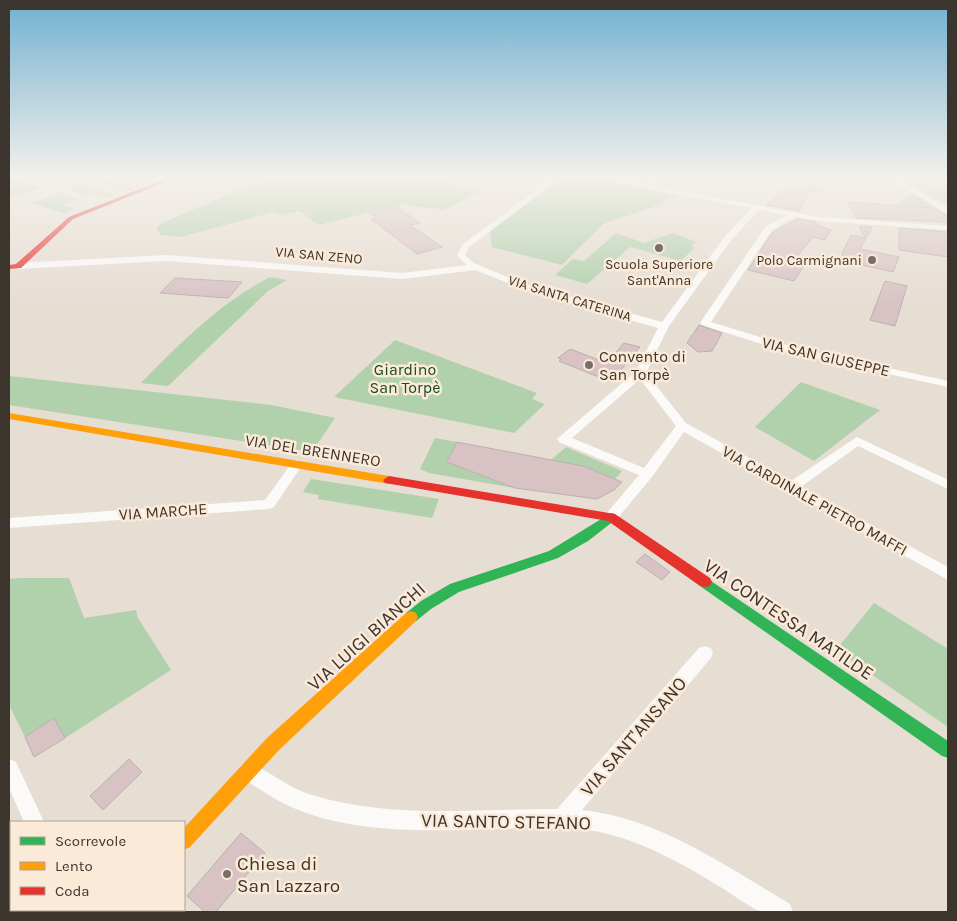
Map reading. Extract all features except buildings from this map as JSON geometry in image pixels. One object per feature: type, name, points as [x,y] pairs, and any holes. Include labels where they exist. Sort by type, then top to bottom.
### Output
[{"type":"main road","points":[[14,267],[69,220]]},
{"type":"main road","name":"VIA DEL BRENNERO","points":[[9,416],[611,517]]},
{"type":"main road","name":"VIA CONTESSA MATILDE","points":[[611,517],[948,750]]},
{"type":"main road","name":"VIA LUIGI BIANCHI","points":[[185,841],[248,771],[294,725],[430,600],[441,592],[477,577],[519,568],[551,556],[586,536],[611,517]]},
{"type":"street","points":[[476,267],[466,262],[461,255],[471,241],[500,220]]},
{"type":"street","points":[[647,474],[563,439],[641,373],[664,326],[729,237],[745,220]]},
{"type":"street","name":"VIA SAN GIUSEPPE","points":[[783,220],[769,228],[705,323],[791,350],[948,384]]},
{"type":"street","points":[[836,220],[948,228]]},
{"type":"street","name":"VIA SAN ZENO","points":[[14,267],[166,258],[402,276],[476,267]]},
{"type":"street","name":"VIA SANTA CATERINA","points":[[476,267],[554,296],[664,326]]},
{"type":"street","points":[[611,517],[647,474],[682,426],[641,373]]},
{"type":"street","name":"VIA CARDINALE PIETRO MAFFI","points":[[682,426],[790,488],[948,574]]},
{"type":"street","points":[[790,488],[857,442],[948,485]]},
{"type":"street","name":"VIA MARCHE","points":[[9,523],[269,504],[297,464]]},
{"type":"street","name":"VIA SANT'ANSANO","points":[[561,818],[705,653]]},
{"type":"street","points":[[9,768],[34,821]]},
{"type":"street","name":"VIA SANTO STEFANO","points":[[248,771],[268,786],[291,798],[348,815],[391,820],[561,818],[592,821],[638,832],[700,864],[782,912]]},
{"type":"green space","points":[[169,220],[245,220],[180,237],[160,235],[157,228],[160,224]]},
{"type":"green space","points":[[312,220],[339,220],[318,225]]},
{"type":"green space","points":[[506,220],[615,220],[603,224],[562,265],[492,247],[490,232]]},
{"type":"green space","points":[[616,233],[644,243],[673,233],[696,242],[691,246],[694,248],[681,261],[630,247],[587,284],[555,275],[573,259],[584,261]]},
{"type":"green space","points":[[270,277],[287,280],[268,291],[168,386],[141,383],[170,353],[218,311]]},
{"type":"green space","name":"Giardino San Torpè","points":[[395,340],[537,393],[532,399],[545,404],[514,433],[334,397]]},
{"type":"green space","points":[[9,376],[271,405],[335,418],[312,452],[9,405]]},
{"type":"green space","points":[[801,382],[880,410],[814,461],[755,427]]},
{"type":"green space","points":[[435,438],[457,442],[448,462],[515,488],[429,473],[420,469]]},
{"type":"green space","points":[[566,447],[622,471],[615,479],[583,466],[551,460]]},
{"type":"green space","points":[[311,479],[439,499],[432,518],[318,499],[319,495],[303,492]]},
{"type":"green space","points":[[69,578],[84,618],[136,610],[138,618],[171,670],[65,738],[54,718],[25,737],[9,705],[9,579]]},
{"type":"green space","points":[[874,603],[948,649],[948,727],[836,650]]},
{"type":"traffic: fast","points":[[411,617],[440,595],[454,588],[532,563],[553,554],[583,537],[611,517]]},
{"type":"traffic: fast","points":[[705,582],[948,750]]},
{"type":"traffic: slow","points":[[9,416],[389,480]]},
{"type":"traffic: slow","points":[[185,840],[273,744],[411,617]]},
{"type":"traffic: jam","points":[[9,267],[18,266],[69,220]]},
{"type":"traffic: jam","points":[[389,480],[611,517],[705,582]]},
{"type":"place","name":"Scuola Superiore Sant'Anna","points":[[659,248]]},
{"type":"place","name":"Polo Carmignani","points":[[872,260]]},
{"type":"place","name":"Convento di San Torpè","points":[[589,365]]},
{"type":"place","name":"Chiesa di San Lazzaro","points":[[227,874]]}]
